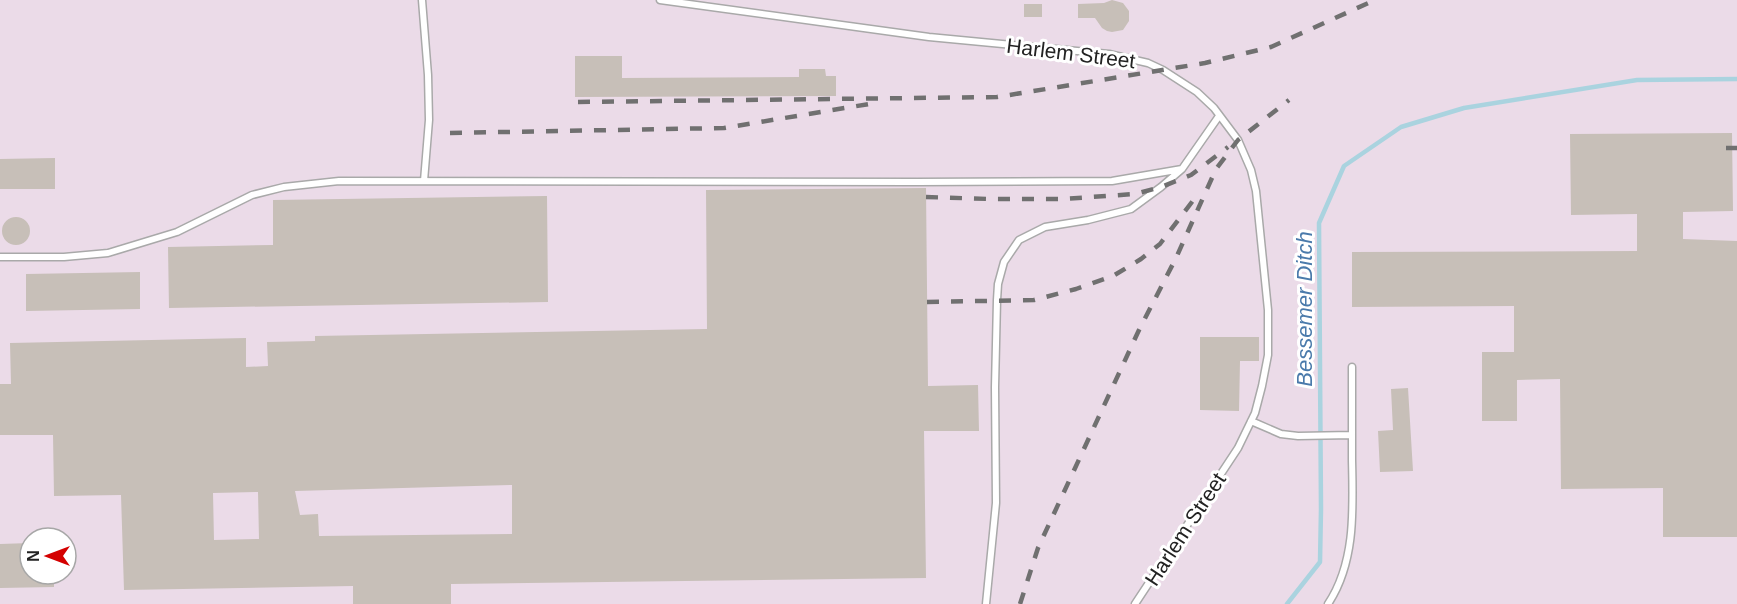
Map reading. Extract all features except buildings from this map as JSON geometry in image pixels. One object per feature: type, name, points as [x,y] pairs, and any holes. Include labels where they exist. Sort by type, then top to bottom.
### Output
[{"type":"lane","points":[[422,0],[429,120],[424,181]]},
{"type":"lane","name":"Harlem Street","points":[[660,0],[929,37],[1109,54],[1148,63],[1197,92],[1239,140],[1251,170],[1256,191],[1263,246],[1268,310],[1268,355],[1263,386],[1239,448],[1135,604]]},
{"type":"lane","points":[[986,604],[996,503],[997,300],[998,284],[1004,262],[1019,240],[1045,227],[1088,220],[1131,209],[1161,188],[1182,169],[1219,116]]},
{"type":"lane","points":[[0,257],[64,257],[108,253],[177,232],[252,195],[284,187],[339,182],[1112,181],[1182,169]]},
{"type":"lane","points":[[1328,604],[1339,583],[1353,520],[1352,367]]},
{"type":"lane","points":[[1251,421],[1281,434],[1352,435]]},
{"type":"shaded area","points":[[0,0],[1737,0],[1737,604],[0,604]]},
{"type":"waterway","name":"Bessemer Ditch","points":[[1287,604],[1320,562],[1319,223],[1344,166],[1401,127],[1464,108],[1637,80],[1737,79]]},
{"type":"railway","points":[[578,102],[997,97],[1205,63],[1271,47],[1375,0]]},
{"type":"railway","points":[[1020,604],[1038,548],[1216,169],[1238,140],[1289,100]]},
{"type":"railway","points":[[450,133],[724,128],[869,104]]},
{"type":"railway","points":[[926,197],[1062,199],[1135,194],[1191,175],[1228,147]]},
{"type":"railway","points":[[1726,148],[1737,148]]},
{"type":"railway","points":[[927,302],[1034,300],[1113,276],[1160,244],[1198,194]]}]
